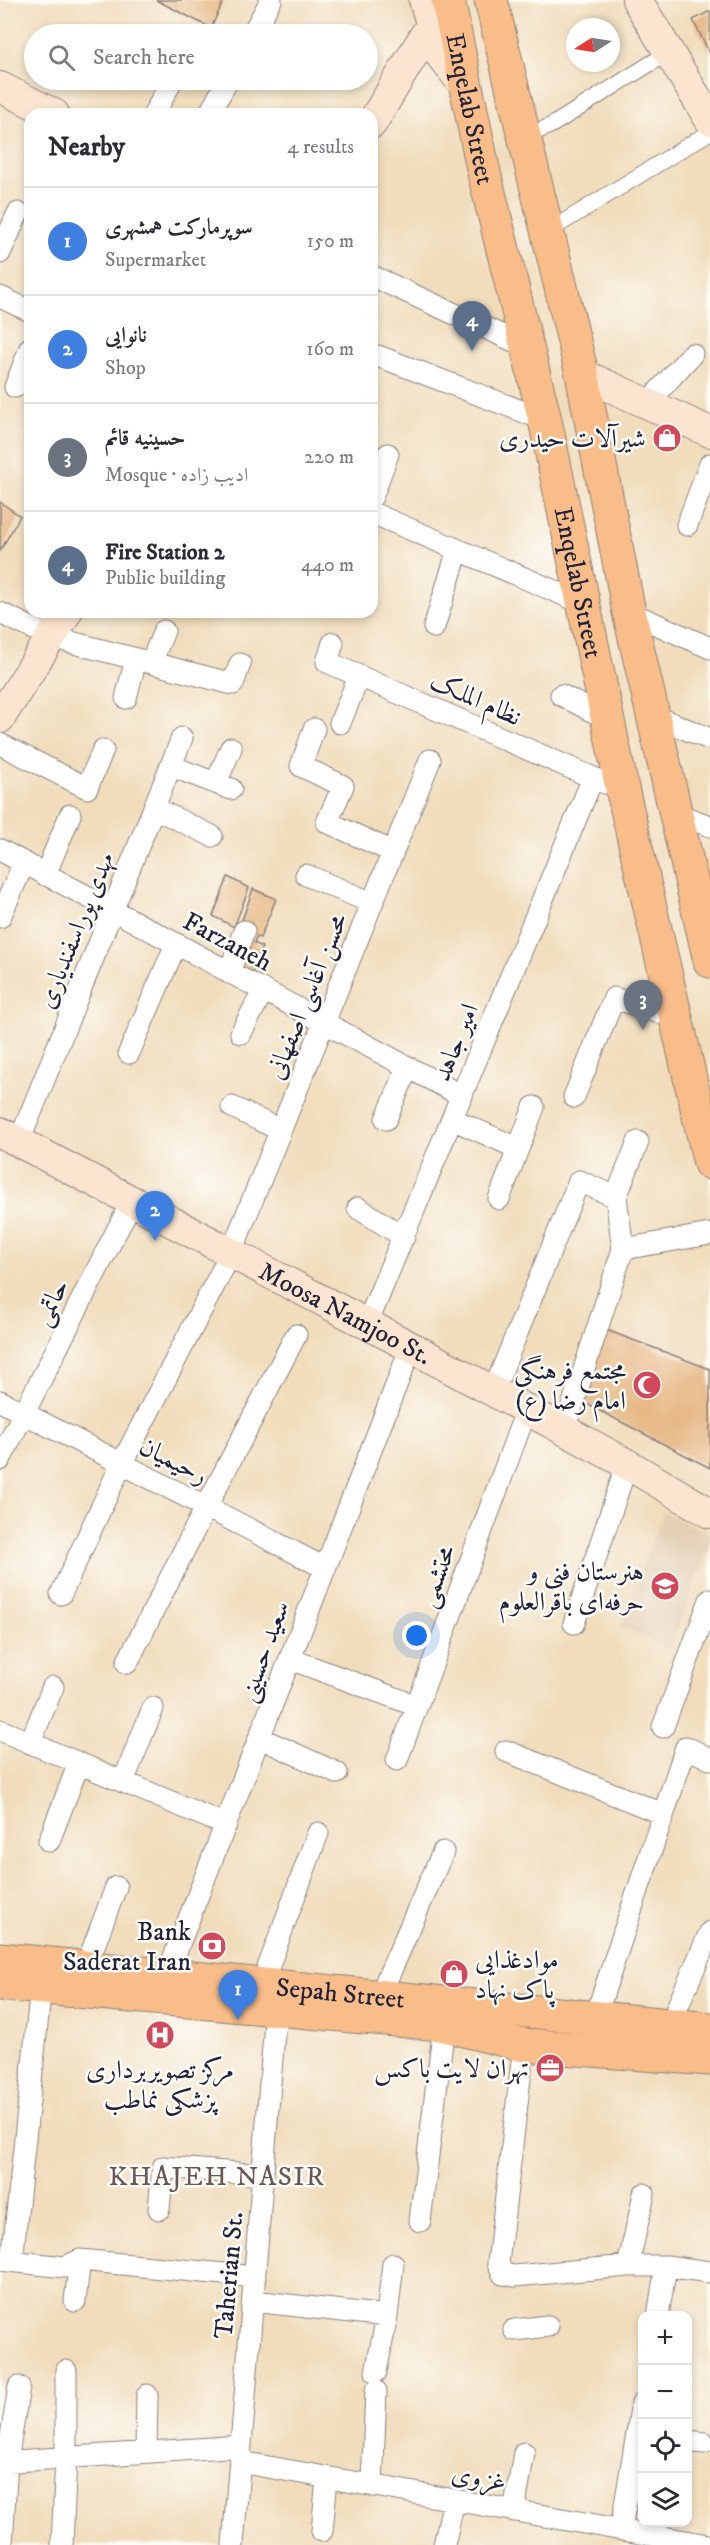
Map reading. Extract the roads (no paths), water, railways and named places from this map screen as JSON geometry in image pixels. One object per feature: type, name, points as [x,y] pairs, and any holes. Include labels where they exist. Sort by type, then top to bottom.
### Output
[{"type":"main road","name":"Enqelab Street","points":[[491,0],[582,374],[629,612],[710,962]]},
{"type":"main road","points":[[637,0],[710,120]]},
{"type":"main road","name":"Enqelab Street","points":[[434,8],[466,87],[484,173],[529,348],[609,720],[607,784],[676,1018],[710,1163]]},
{"type":"main road","points":[[378,112],[434,8]]},
{"type":"main road","points":[[0,87],[42,108]]},
{"type":"main road","points":[[582,374],[710,432]]},
{"type":"main road","points":[[0,718],[63,618]]},
{"type":"main road","name":"Moosa Namjoo St.","points":[[7,1140],[132,1201],[411,1347],[703,1505]]},
{"type":"main road","name":"Sepah Street","points":[[0,1959],[167,1975],[269,1996],[645,2031]]},
{"type":"main road","name":"Sepah Street","points":[[0,1984],[41,1988],[269,1996],[380,1995],[445,2014]]},
{"type":"main road","points":[[445,2014],[511,1996],[710,2011]]},
{"type":"main road","points":[[445,2014],[524,2045],[710,2059]]},
{"type":"main road","points":[[645,2031],[710,2029]]},
{"type":"main road","points":[[645,2031],[710,2044]]},
{"type":"street","points":[[258,24],[271,0]]},
{"type":"street","points":[[523,138],[552,125],[669,52]]},
{"type":"street","points":[[157,108],[167,90]]},
{"type":"street","points":[[212,108],[222,90]]},
{"type":"street","points":[[547,232],[710,132]]},
{"type":"street","points":[[0,253],[18,213]]},
{"type":"street","points":[[378,279],[529,348]]},
{"type":"street","points":[[0,297],[24,308]]},
{"type":"street","points":[[647,404],[692,354]]},
{"type":"street","points":[[378,356],[545,420]]},
{"type":"street","points":[[15,387],[24,364]]},
{"type":"street","points":[[378,481],[388,454]]},
{"type":"street","points":[[687,525],[710,465]]},
{"type":"street","points":[[378,516],[585,604]]},
{"type":"street","points":[[434,627],[458,550]]},
{"type":"street","points":[[629,612],[710,648]]},
{"type":"street","points":[[0,613],[51,637],[233,684],[240,664]]},
{"type":"street","points":[[126,698],[144,661],[164,631]]},
{"type":"street","name":"نظام الملک","points":[[333,643],[327,662],[607,784]]},
{"type":"street","points":[[340,723],[359,676]]},
{"type":"street","points":[[561,694],[609,720]]},
{"type":"street","points":[[654,717],[710,739]]},
{"type":"street","points":[[315,729],[301,766],[343,786],[327,822],[393,852]]},
{"type":"street","name":"مهدی پوراسفندیاری","points":[[7,1140],[112,910],[182,738]]},
{"type":"street","points":[[0,744],[87,788],[103,750]]},
{"type":"street","points":[[171,766],[223,786],[231,748]]},
{"type":"street","name":"محسن آغاسی اصفهانی","points":[[61,1594],[122,1463],[231,1253],[430,760]]},
{"type":"street","name":"امیر جاهد","points":[[367,1324],[462,1096],[607,784]]},
{"type":"street","points":[[154,808],[212,836]]},
{"type":"street","points":[[677,814],[710,826]]},
{"type":"street","points":[[45,874],[70,815]]},
{"type":"street","name":"Farzaneh","points":[[0,850],[462,1096]]},
{"type":"street","points":[[0,917],[24,863]]},
{"type":"street","points":[[306,875],[372,903]]},
{"type":"street","points":[[229,973],[244,931]]},
{"type":"street","points":[[129,1053],[176,944]]},
{"type":"street","points":[[241,1033],[263,991]]},
{"type":"street","points":[[574,1096],[614,998],[676,1018]]},
{"type":"street","points":[[386,1119],[408,1067]]},
{"type":"street","points":[[232,1107],[280,1130]]},
{"type":"street","points":[[499,1199],[534,1107]]},
{"type":"street","points":[[452,1119],[517,1148]]},
{"type":"street","points":[[564,1431],[623,1249],[616,1197],[638,1142]]},
{"type":"street","points":[[493,1392],[579,1181],[616,1197]]},
{"type":"street","name":"حاتمی","points":[[0,1460],[132,1201]]},
{"type":"street","points":[[358,1208],[404,1237]]},
{"type":"street","points":[[623,1249],[710,1234]]},
{"type":"street","points":[[127,1664],[296,1335]]},
{"type":"street","name":"سعید حسینی","points":[[167,1975],[260,1738],[323,1567],[411,1347]]},
{"type":"street","name":"رحیمیان","points":[[0,1401],[323,1567]]},
{"type":"street","name":"محتشمی","points":[[397,1760],[526,1411]]},
{"type":"street","points":[[574,1623],[627,1464]]},
{"type":"street","points":[[663,1727],[710,1599]]},
{"type":"street","points":[[290,1659],[417,1706]]},
{"type":"street","points":[[30,1743],[53,1687]]},
{"type":"street","points":[[123,1782],[153,1708]]},
{"type":"street","points":[[0,1730],[226,1825]]},
{"type":"street","points":[[260,1738],[337,1773]]},
{"type":"street","points":[[600,2002],[686,1747],[710,1759]]},
{"type":"street","points":[[506,1751],[663,1814]]},
{"type":"street","points":[[49,1841],[79,1763]]},
{"type":"street","name":"Taherian St.","points":[[233,2545],[263,2175],[269,1996],[318,1833]]},
{"type":"street","points":[[380,1995],[443,1852]]},
{"type":"street","points":[[86,1967],[116,1887]]},
{"type":"street","points":[[677,2008],[710,1932]]},
{"type":"street","points":[[41,1988],[6,2261],[65,2267],[80,2260],[255,2277]]},
{"type":"street","points":[[420,2221],[445,2014]]},
{"type":"street","points":[[524,2045],[498,2263],[500,2271],[507,2276],[628,2266],[666,2266],[710,2272]]},
{"type":"street","points":[[159,2209],[163,2166],[263,2175]]},
{"type":"street","points":[[628,2266],[644,2194]]},
{"type":"street","points":[[75,2301],[80,2260]]},
{"type":"street","points":[[372,2486],[376,2381],[393,2264]]},
{"type":"street","points":[[659,2311],[666,2266]]},
{"type":"street","points":[[253,2301],[387,2316]]},
{"type":"street","points":[[514,2330],[548,2326]]},
{"type":"street","points":[[62,2545],[66,2458],[66,2371]]},
{"type":"street","points":[[2,2545],[3,2462],[19,2387]]},
{"type":"street","points":[[146,2452],[147,2395]]},
{"type":"street","points":[[621,2529],[638,2444]]},
{"type":"street","name":"غزوی","points":[[3,2462],[146,2452],[240,2454],[327,2478],[621,2529],[685,2543],[708,2545]]},
{"type":"street","points":[[514,2511],[524,2452]]},
{"type":"street","points":[[322,2531],[327,2478]]},
{"type":"street","points":[[444,2545],[454,2500]]},
{"type":"place","name":"Fire Station 2","points":[[472,351]]},
{"type":"place","name":"شیرآلات حیدری","points":[[667,438]]},
{"type":"place","name":"حسینیه قائم","points":[[643,1030]]},
{"type":"place","name":"نانوایی","points":[[155,1241]]},
{"type":"place","name":"مجتمع فرهنگی امام رضا (ع)","points":[[647,1385]]},
{"type":"place","name":"هنرستان فنی و حرفه‌ای باقرالعلوم","points":[[665,1586]]},
{"type":"place","name":"Bank Saderat Iran","points":[[212,1946]]},
{"type":"place","name":"موادغذایی پاک نهاد","points":[[454,1974]]},
{"type":"place","name":"سوپرمارکت همشهری","points":[[238,2020]]},
{"type":"place","name":"مرکز تصویربرداری پزشکی نماطب","points":[[160,2035]]},
{"type":"place","name":"تهران لایت باکس","points":[[550,2068]]},
{"type":"district","name":"KHAJEH NASIR","points":[[217,2176]]}]
